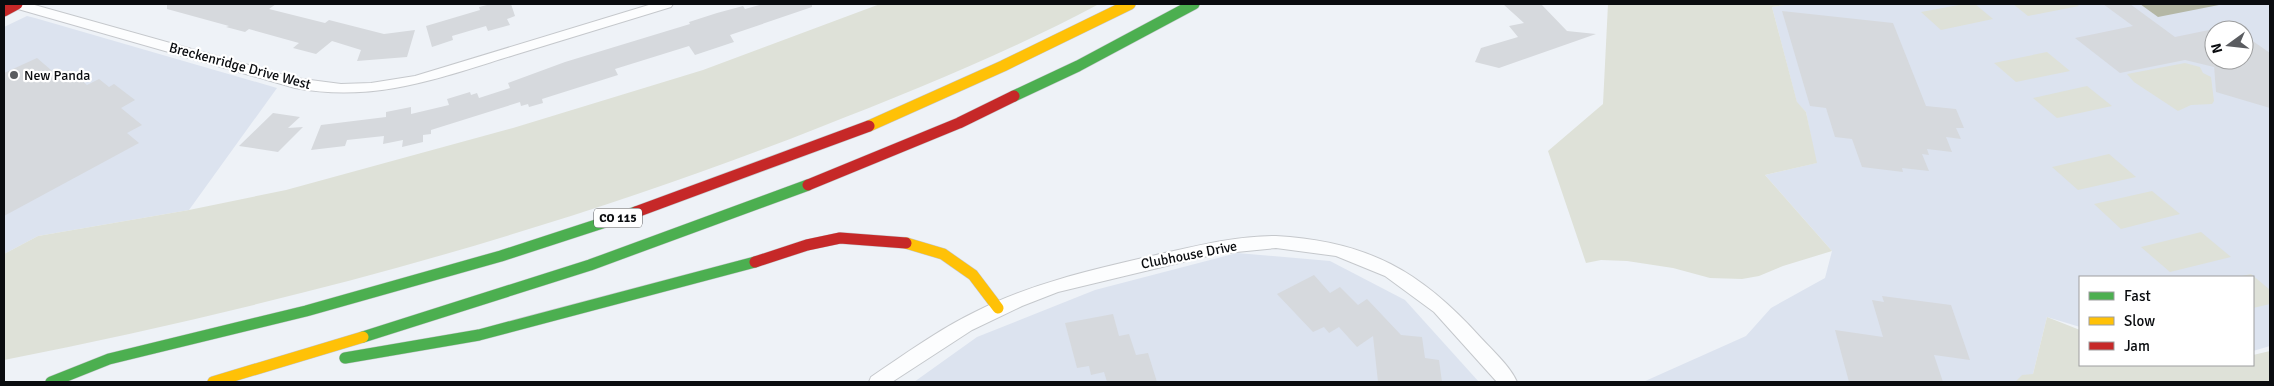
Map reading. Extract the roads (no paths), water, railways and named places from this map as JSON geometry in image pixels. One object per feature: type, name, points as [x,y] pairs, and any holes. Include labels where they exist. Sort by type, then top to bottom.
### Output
[{"type":"main road","points":[[4,11],[17,4]]},
{"type":"main road","name":"CO 115","points":[[50,382],[109,359],[333,303],[501,256],[641,210],[868,126],[1003,66],[1130,4]]},
{"type":"main road","name":"CO 115","points":[[211,382],[506,293],[653,243],[782,196],[889,153],[1027,90],[1127,42],[1194,4]]},
{"type":"main road","points":[[336,360],[479,335],[713,274],[806,245],[840,238],[912,243],[943,254],[973,275],[998,308]]},
{"type":"main road","points":[[211,382],[317,363]]},
{"type":"street","name":"Breckenridge Drive West","points":[[17,4],[295,83],[346,90],[383,87],[418,80],[666,4]]},
{"type":"street","name":"Clubhouse Drive","points":[[878,382],[955,330],[998,308],[1088,275],[1237,244],[1317,246],[1353,256],[1390,271],[1420,290],[1451,318],[1508,382]]},
{"type":"place","name":"New Panda","points":[[14,75]]}]
